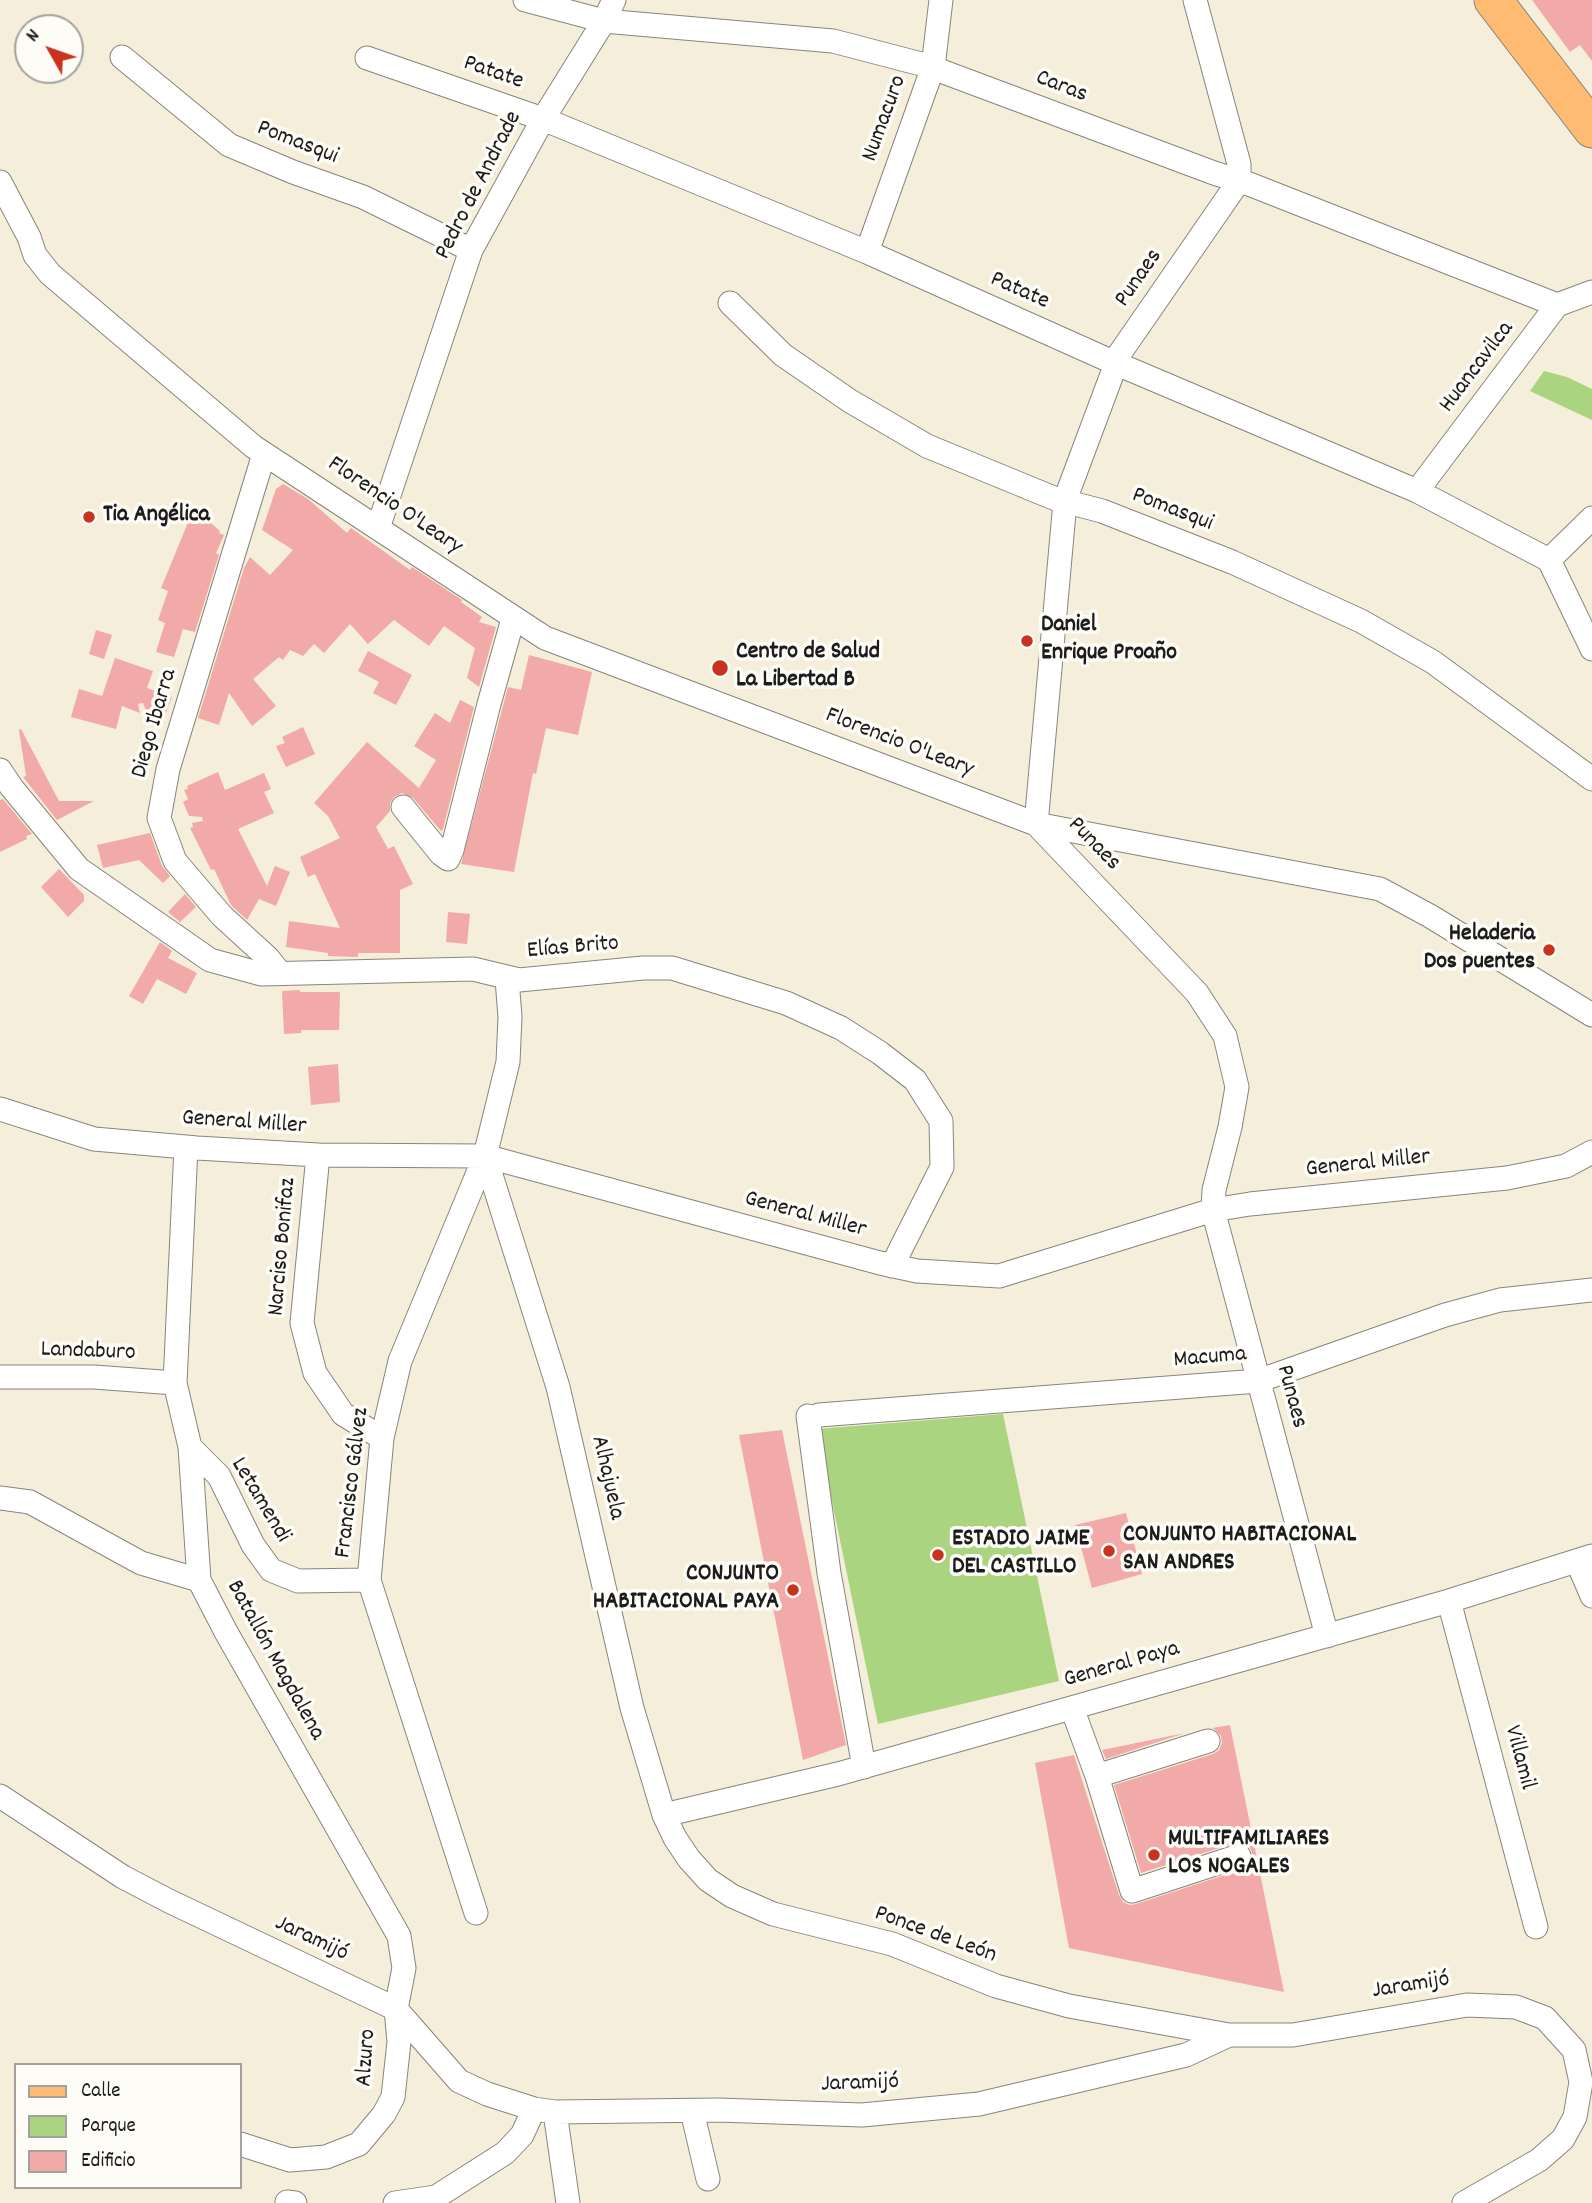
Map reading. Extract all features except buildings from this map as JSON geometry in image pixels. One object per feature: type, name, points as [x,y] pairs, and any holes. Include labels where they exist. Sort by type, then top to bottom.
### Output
[{"type":"main road","points":[[1493,0],[1592,129]]},
{"type":"street","name":"Caras","points":[[525,0],[604,21],[833,41],[933,67],[1239,181],[1558,305]]},
{"type":"street","name":"Pedro de Andrade","points":[[378,528],[471,250],[543,119],[604,21],[614,0]]},
{"type":"street","name":"Numacuro","points":[[867,253],[933,67],[941,0]]},
{"type":"street","points":[[1195,0],[1239,164],[1239,181]]},
{"type":"street","name":"Pomasqui","points":[[122,57],[229,145],[363,197],[471,250]]},
{"type":"street","name":"Patate","points":[[366,58],[543,119],[867,253],[1115,363],[1417,491],[1549,560]]},
{"type":"street","name":"Punaes","points":[[1239,181],[1120,353],[1068,492],[1036,824],[1197,993],[1225,1036],[1237,1087],[1214,1190],[1213,1210],[1327,1636]]},
{"type":"street","name":"Florencio O'Leary","points":[[0,182],[29,237],[35,256],[50,274],[264,454],[545,638],[1036,824],[1380,889],[1430,916],[1592,1015]]},
{"type":"street","points":[[1558,305],[1592,292]]},
{"type":"street","name":"Pomasqui","points":[[730,303],[783,355],[850,401],[926,446],[1066,502],[1101,511],[1232,562],[1361,621],[1433,662],[1592,779]]},
{"type":"street","name":"Huancavilca","points":[[1417,491],[1558,305]]},
{"type":"street","name":"Diego Ibarra","points":[[264,454],[168,769],[159,818],[175,861],[222,916],[268,958],[280,973]]},
{"type":"street","points":[[1592,518],[1549,560],[1592,649]]},
{"type":"street","points":[[403,807],[440,854],[448,859],[453,850],[513,619]]},
{"type":"street","name":"Elías Brito","points":[[0,770],[79,869],[210,960],[261,974],[473,970],[519,981],[643,968],[672,968],[786,1003],[841,1028],[915,1080],[942,1121],[942,1167],[892,1266]]},
{"type":"street","name":"Francisco Gálvez","points":[[476,1913],[369,1580],[382,1438],[400,1361],[485,1156],[508,1062],[510,1017],[507,979]]},
{"type":"street","name":"General Miller","points":[[0,1109],[94,1139],[318,1154],[485,1156],[892,1266],[917,1271],[999,1276],[1213,1210],[1250,1203],[1507,1178],[1566,1166],[1592,1152]]},
{"type":"street","name":"Batallón Magdalena","points":[[186,1147],[175,1383],[190,1447],[199,1580],[399,1936],[404,1968],[396,2009]]},
{"type":"street","name":"Narciso Bonifaz","points":[[318,1154],[302,1323],[315,1373],[336,1404],[344,1414],[382,1438]]},
{"type":"street","name":"Alhajuela","points":[[485,1156],[558,1387],[632,1708],[664,1815]]},
{"type":"street","name":"Macuma","points":[[864,1767],[829,1573],[813,1415],[1258,1381],[1445,1315],[1500,1300],[1592,1290]]},
{"type":"street","name":"Landaburo","points":[[0,1377],[94,1377],[175,1383]]},
{"type":"street","name":"Letamendi","points":[[190,1447],[219,1476],[253,1545],[271,1570],[298,1580],[369,1580]]},
{"type":"street","points":[[0,1498],[30,1502],[141,1563],[199,1580]]},
{"type":"street","points":[[1584,1559],[1592,1596]]},
{"type":"street","name":"General Paya","points":[[664,1815],[864,1767],[1449,1601],[1584,1559]]},
{"type":"street","name":"Villamil","points":[[1449,1601],[1536,1927]]},
{"type":"street","points":[[1072,1708],[1097,1776],[1132,1891],[1239,1856]]},
{"type":"street","points":[[1097,1776],[1209,1741]]},
{"type":"street","name":"Jaramijó","points":[[0,1796],[122,1877],[396,2009],[459,2081],[487,2094],[544,2110],[862,2115],[979,2104],[1186,2055],[1229,2035],[1293,2035],[1467,2005],[1516,2007],[1545,2018],[1574,2050],[1587,2082],[1575,2117],[1563,2139],[1539,2160],[1464,2203]]},
{"type":"street","name":"Ponce de León","points":[[664,1815],[689,1859],[708,1880],[732,1896],[773,1914],[892,1944],[996,1986],[1069,2006],[1229,2035]]},
{"type":"street","name":"Alzuro","points":[[242,2145],[290,2161],[326,2157],[359,2144],[384,2114],[393,2097],[399,2042],[396,2009]]},
{"type":"street","points":[[395,2203],[436,2197],[505,2153],[544,2110]]},
{"type":"street","points":[[544,2110],[568,2203]]},
{"type":"street","points":[[692,2111],[708,2179]]},
{"type":"street","points":[[288,2202],[295,2203]]},
{"type":"green space","points":[[1544,371],[1567,377],[1592,389],[1592,420],[1530,391]]},
{"type":"green space","name":"ESTADIO JAIME DEL CASTILLO","points":[[1003,1414],[1059,1681],[878,1724],[817,1429]]},
{"type":"place","name":"Tia Angélica","points":[[89,517]]},
{"type":"place","name":"Daniel Enrique Proaño","points":[[1027,641]]},
{"type":"place","name":"Centro de Salud La Libertad B","points":[[720,668]]},
{"type":"place","name":"Heladeria Dos puentes","points":[[1549,950]]},
{"type":"place","name":"CONJUNTO HABITACIONAL SAN ANDRES","points":[[1109,1551]]},
{"type":"place","name":"ESTADIO JAIME DEL CASTILLO","points":[[938,1555]]},
{"type":"place","name":"CONJUNTO HABITACIONAL PAYA","points":[[793,1590]]},
{"type":"place","name":"MULTIFAMILIARES LOS NOGALES","points":[[1154,1855]]}]
